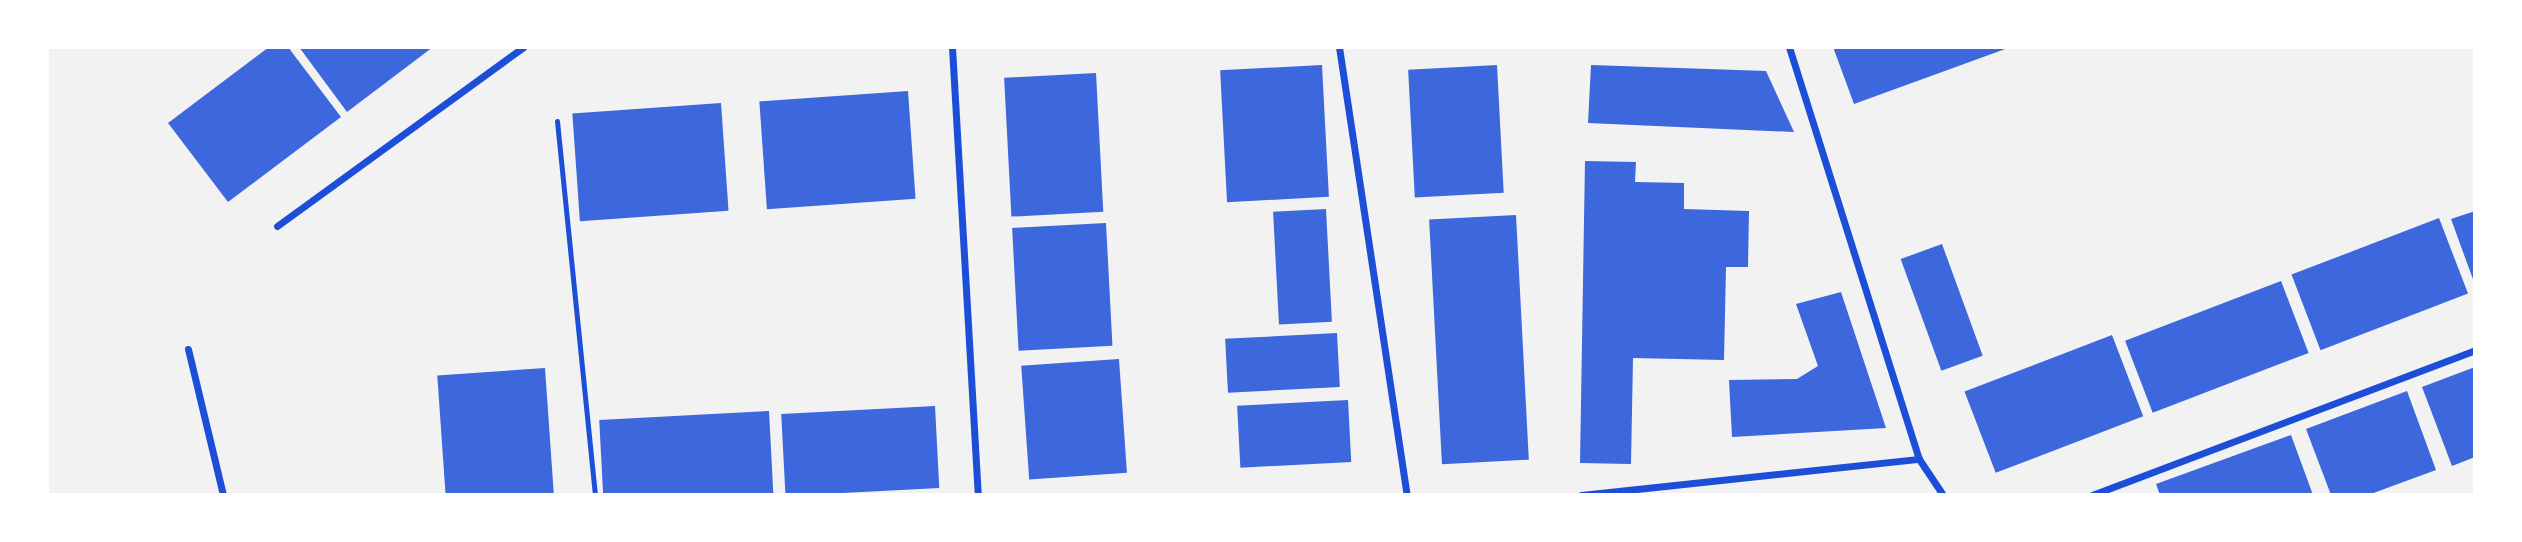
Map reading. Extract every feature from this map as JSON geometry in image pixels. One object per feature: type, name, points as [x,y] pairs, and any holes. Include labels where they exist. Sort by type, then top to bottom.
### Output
[{"type":"street","points":[[277,226],[523,47]]},
{"type":"street","points":[[952,47],[978,495]]},
{"type":"street","points":[[1339,47],[1407,495]]},
{"type":"street","points":[[1789,47],[1919,459],[1943,495]]},
{"type":"street","points":[[188,349],[223,495]]},
{"type":"street","points":[[2092,495],[2475,350]]},
{"type":"street","points":[[1581,495],[1919,459]]},
{"type":"lane","points":[[557,121],[595,495]]},
{"type":"building","points":[[269,47],[288,47],[341,117],[228,202],[168,123]]},
{"type":"building","points":[[299,47],[433,47],[347,112]]},
{"type":"building","points":[[1833,47],[2008,47],[2008,48],[1854,104]]},
{"type":"building","points":[[1322,65],[1329,197],[1227,202],[1220,70]]},
{"type":"building","points":[[1497,65],[1504,193],[1415,197],[1408,70]]},
{"type":"building","points":[[1591,65],[1766,71],[1794,132],[1588,123]]},
{"type":"building","points":[[1096,73],[1103,212],[1011,217],[1004,78]]},
{"type":"building","points":[[908,91],[916,199],[767,209],[759,101]]},
{"type":"building","points":[[721,103],[729,211],[580,221],[572,113]]},
{"type":"building","points":[[1585,161],[1636,162],[1635,182],[1684,183],[1684,209],[1749,211],[1748,267],[1726,267],[1724,360],[1633,358],[1631,464],[1580,463]]},
{"type":"building","points":[[1326,209],[1332,322],[1279,325],[1273,212]]},
{"type":"building","points":[[2475,211],[2475,282],[2474,282],[2451,219]]},
{"type":"building","points":[[1516,215],[1529,460],[1442,464],[1429,220]]},
{"type":"building","points":[[2439,218],[2468,294],[2321,350],[2291,275]]},
{"type":"building","points":[[1106,223],[1112,346],[1019,351],[1012,228]]},
{"type":"building","points":[[1942,244],[1983,356],[1941,371],[1901,259]]},
{"type":"building","points":[[2281,281],[2309,353],[2153,413],[2125,341]]},
{"type":"building","points":[[1841,292],[1886,428],[1732,437],[1729,380],[1797,379],[1818,366],[1796,304]]},
{"type":"building","points":[[1337,333],[1340,387],[1228,393],[1225,339]]},
{"type":"building","points":[[2112,335],[2143,416],[1996,473],[1964,392]]},
{"type":"building","points":[[1119,359],[1127,473],[1029,480],[1021,366]]},
{"type":"building","points":[[2475,367],[2475,457],[2452,466],[2422,387]]},
{"type":"building","points":[[545,368],[554,495],[446,495],[437,376]]},
{"type":"building","points":[[2407,391],[2436,470],[2368,495],[2331,495],[2306,429]]},
{"type":"building","points":[[1348,400],[1351,462],[1240,468],[1237,406]]},
{"type":"building","points":[[935,406],[939,488],[785,495],[781,414]]},
{"type":"building","points":[[769,411],[773,495],[603,495],[599,420]]},
{"type":"building","points":[[2291,435],[2313,495],[2160,495],[2156,484]]}]
